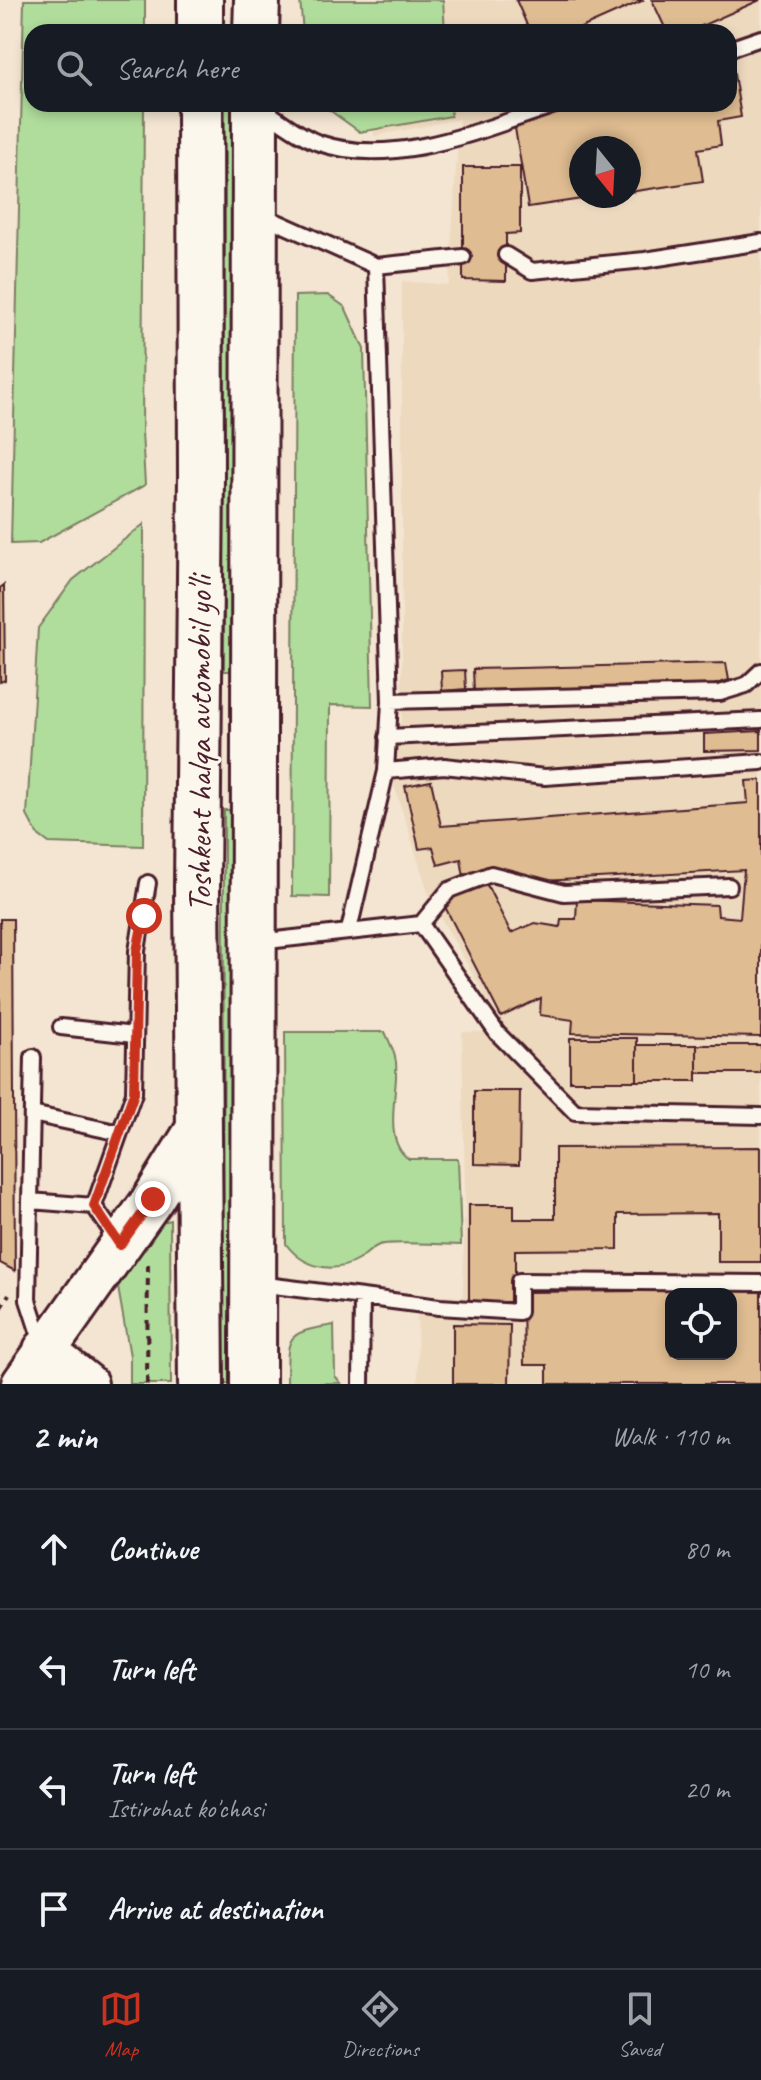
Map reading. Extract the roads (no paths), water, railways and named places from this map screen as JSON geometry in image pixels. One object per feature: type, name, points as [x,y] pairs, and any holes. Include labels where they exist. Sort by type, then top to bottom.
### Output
[{"type":"highway","points":[[200,0],[200,24]]},
{"type":"highway","points":[[256,24],[257,0]]},
{"type":"highway","name":"Toshkent halqa avtomobil yo'li","points":[[200,112],[201,1384]]},
{"type":"highway","name":"Toshkent halqa avtomobil yo'li","points":[[253,1384],[255,112]]},
{"type":"highway","points":[[199,742],[254,743]]},
{"type":"main road","points":[[22,1384],[44,1350],[134,1252],[153,1199],[199,1125]]},
{"type":"main road","points":[[44,1350],[87,1384]]},
{"type":"lane","points":[[737,46],[761,38]]},
{"type":"lane","points":[[268,112],[317,143],[362,152],[407,151],[532,112]]},
{"type":"lane","points":[[255,212],[376,266],[463,257]]},
{"type":"lane","points":[[506,255],[532,271],[645,260],[761,242]]},
{"type":"lane","points":[[349,930],[386,771],[390,701],[376,266]]},
{"type":"lane","points":[[390,701],[720,693],[746,685],[761,671]]},
{"type":"lane","points":[[387,737],[761,720]]},
{"type":"lane","points":[[386,771],[444,766],[545,777],[761,762]]},
{"type":"lane","points":[[254,942],[421,924],[449,890],[491,874],[564,893],[729,886]]},
{"type":"lane","points":[[94,1206],[134,1093],[137,951],[148,883]]},
{"type":"lane","points":[[421,924],[497,1033],[575,1112],[761,1116]]},
{"type":"lane","points":[[61,1027],[134,1035]]},
{"type":"lane","points":[[33,1057],[28,1300],[44,1350]]},
{"type":"lane","points":[[32,1114],[120,1133]]},
{"type":"lane","points":[[30,1201],[94,1206],[134,1252]]},
{"type":"lane","points":[[254,1283],[439,1307],[519,1312],[519,1281],[761,1283]]},
{"type":"lane","points":[[361,1384],[362,1297]]}]
